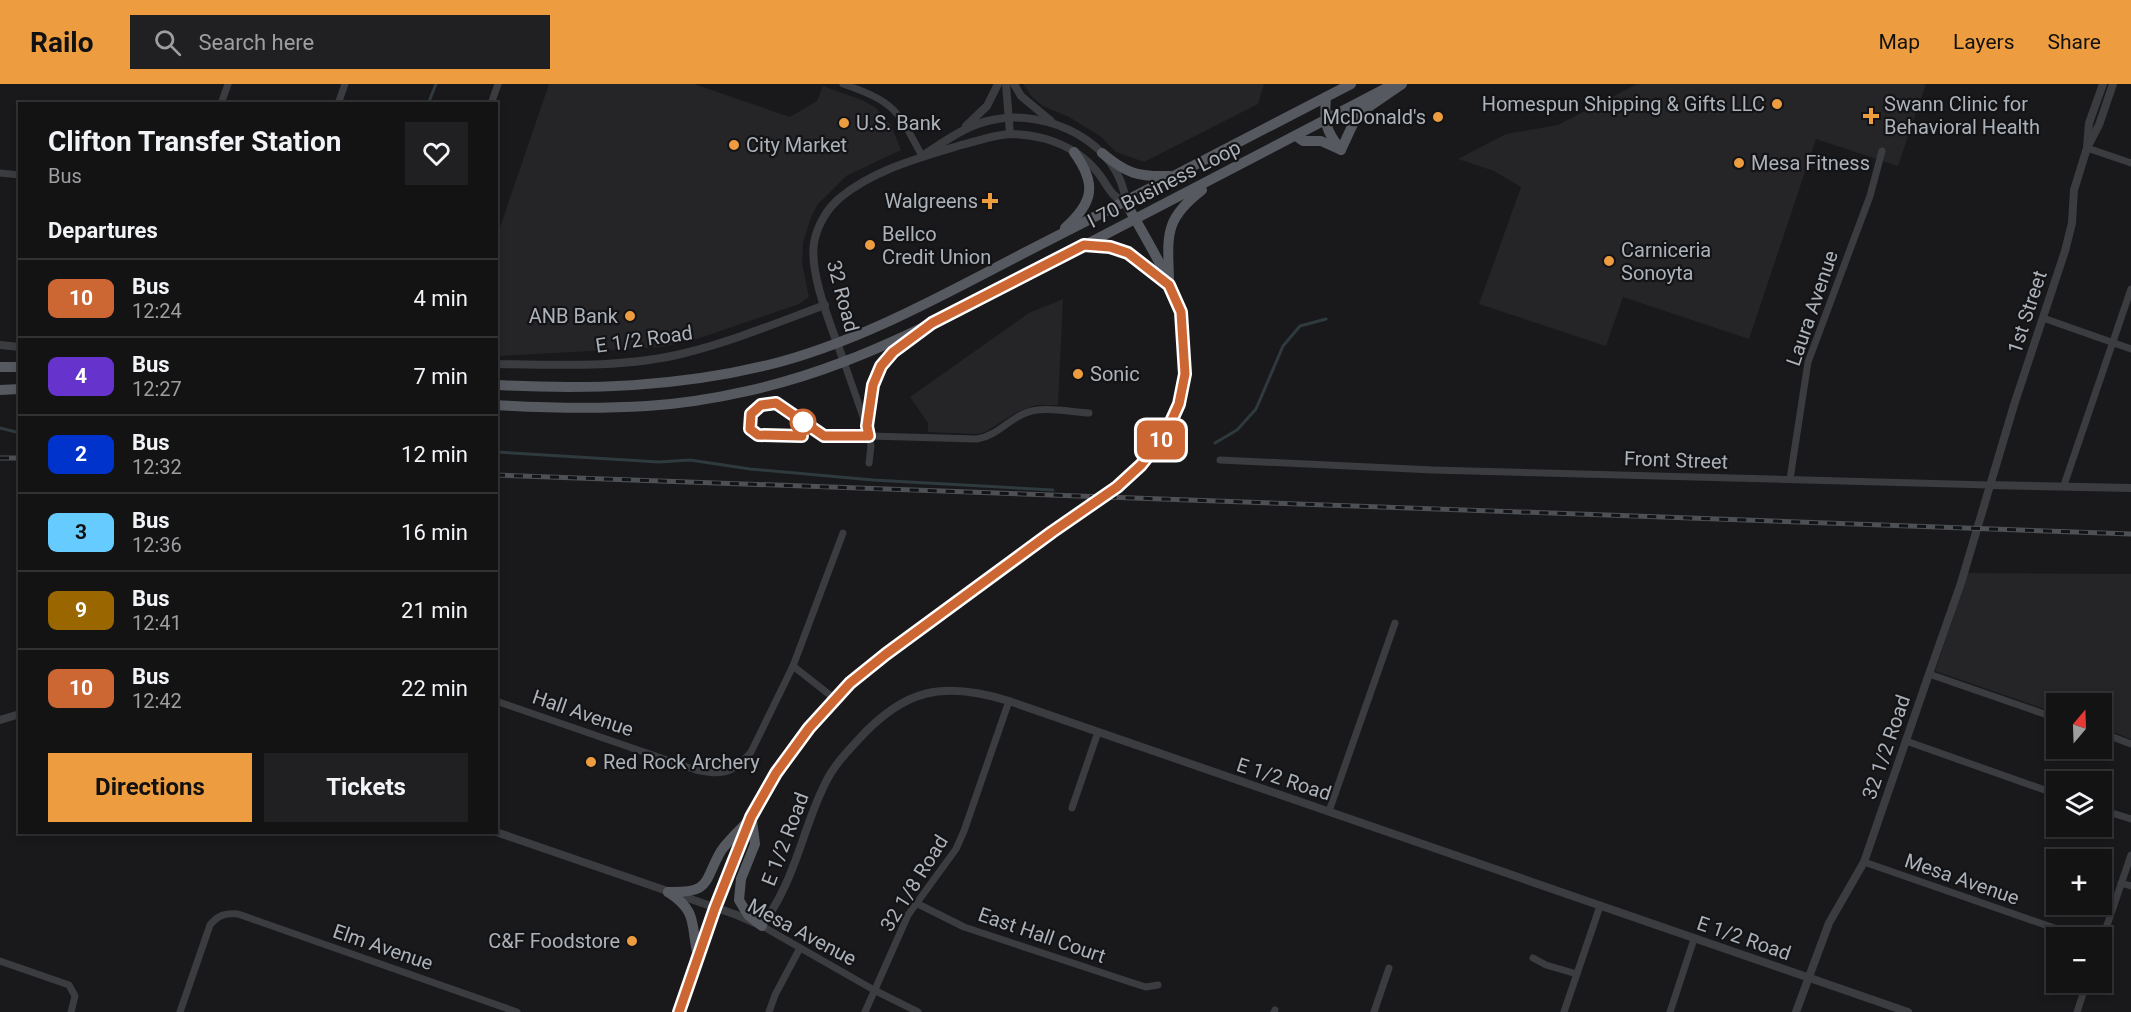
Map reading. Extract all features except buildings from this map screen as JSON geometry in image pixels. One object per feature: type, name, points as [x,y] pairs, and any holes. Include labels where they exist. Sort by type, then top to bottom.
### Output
[{"type":"main road","name":"I 70 Business Loop","points":[[498,385],[576,388],[676,382],[770,364],[837,343],[936,299],[1126,203],[1351,84]]},
{"type":"main road","name":"I 70 Business Loop","points":[[498,405],[610,408],[685,402],[787,380],[844,362],[932,323],[1394,84]]},
{"type":"main road","points":[[1341,150],[1353,124],[1364,110],[1402,84]]},
{"type":"main road","points":[[1326,97],[1324,120],[1327,130],[1341,150]]},
{"type":"main road","points":[[1296,136],[1303,141],[1316,139],[1341,150]]},
{"type":"main road","points":[[1045,243],[1077,218],[1088,199],[1090,187],[1088,177],[1074,152]]},
{"type":"main road","points":[[1102,153],[1122,169],[1136,175],[1174,176]]},
{"type":"main road","points":[[1169,285],[1168,237],[1173,220],[1183,206],[1225,172]]},
{"type":"main road","name":"32 Road","points":[[679,1012],[715,908],[751,817],[789,755],[835,699],[886,654],[1117,487],[1153,452],[1172,421],[1179,404],[1185,374],[1181,312],[1126,203]]},
{"type":"main road","points":[[1084,245],[1110,247],[1128,253],[1169,285]]},
{"type":"main road","points":[[868,431],[873,385],[881,366],[893,352],[932,323]]},
{"type":"main road","points":[[0,367],[18,368]]},
{"type":"main road","points":[[0,389],[18,389]]},
{"type":"main road","points":[[668,892],[691,891],[703,886],[709,880],[722,850],[751,817]]},
{"type":"main road","points":[[751,817],[755,844],[741,879],[739,900],[748,915],[762,926]]},
{"type":"main road","points":[[668,892],[681,900],[689,910],[699,956]]},
{"type":"street","points":[[222,102],[228,84]]},
{"type":"street","points":[[339,102],[345,84]]},
{"type":"street","points":[[492,102],[498,84]]},
{"type":"street","points":[[843,84],[859,87],[898,112],[922,156]]},
{"type":"street","points":[[957,134],[980,115],[998,84]]},
{"type":"street","points":[[1006,84],[1010,134]]},
{"type":"street","points":[[1014,84],[1027,102],[1059,126]]},
{"type":"street","name":"1st Street","points":[[2087,148],[2089,123],[2103,84]]},
{"type":"street","name":"1st Street","points":[[1989,485],[2071,229],[2074,190],[2087,148],[2099,125],[2114,84]]},
{"type":"street","name":"32 Road","points":[[869,463],[868,431],[825,305],[814,255],[817,233],[826,213],[839,197],[857,185],[922,156],[979,123],[1008,118],[1035,119],[1059,126],[1083,137],[1113,166],[1122,183],[1126,203],[1117,200],[1098,172],[1074,152],[1044,139],[1010,134],[922,156]]},
{"type":"street","points":[[2087,148],[2131,163]]},
{"type":"street","name":"Laura Avenue","points":[[1790,479],[1808,363],[1870,196],[1882,151]]},
{"type":"street","points":[[0,172],[18,174]]},
{"type":"street","points":[[2064,485],[2131,290]]},
{"type":"street","name":"E 1/2 Road","points":[[498,364],[585,363],[666,357],[706,347],[825,305]]},
{"type":"street","points":[[2043,318],[2131,349]]},
{"type":"street","points":[[0,345],[18,347]]},
{"type":"street","points":[[868,431],[977,440],[987,438],[1014,419],[1032,411],[1089,412]]},
{"type":"street","name":"Front Street","points":[[1220,460],[1433,470],[2131,488]]},
{"type":"street","name":"32 1/2 Road","points":[[1796,1012],[1829,923],[1864,862],[1960,583],[1989,485]]},
{"type":"street","points":[[835,699],[792,666],[843,534]]},
{"type":"street","points":[[1329,811],[1395,623]]},
{"type":"street","name":"Hall Avenue","points":[[498,702],[696,770],[715,774],[728,772],[741,764],[751,752],[792,666]]},
{"type":"street","points":[[1929,674],[2046,715]]},
{"type":"street","name":"E 1/2 Road","points":[[762,926],[784,889],[828,776],[842,757],[878,719],[907,700],[941,690],[972,691],[1009,701],[1908,1012]]},
{"type":"street","name":"32 1/8 Road","points":[[865,1012],[908,915],[956,849],[1009,701]]},
{"type":"street","points":[[0,720],[18,715]]},
{"type":"street","points":[[1072,808],[1098,732]]},
{"type":"street","points":[[2112,737],[2131,744]]},
{"type":"street","points":[[1906,741],[2046,790]]},
{"type":"street","points":[[2112,813],[2131,819]]},
{"type":"street","name":"Mesa Avenue","points":[[498,833],[762,926],[874,990],[918,1012]]},
{"type":"street","points":[[2106,927],[2131,855]]},
{"type":"street","name":"Mesa Avenue","points":[[1864,862],[2051,927]]},
{"type":"street","points":[[2121,883],[2131,886]]},
{"type":"street","name":"East Hall Court","points":[[918,904],[964,927],[1146,987],[1158,986]]},
{"type":"street","points":[[1564,1012],[1600,906]]},
{"type":"street","name":"Elm Avenue","points":[[180,1012],[210,925],[217,916],[238,914],[518,1012]]},
{"type":"street","points":[[1670,1012],[1694,939]]},
{"type":"street","points":[[769,1012],[775,995],[800,948]]},
{"type":"street","points":[[1533,958],[1546,965],[1577,974]]},
{"type":"street","points":[[0,961],[69,985],[75,996],[71,1012]]},
{"type":"street","points":[[1374,1012],[1389,968]]},
{"type":"street","points":[[2077,1012],[2083,993]]},
{"type":"shaded area","points":[[549,84],[694,84],[790,117],[817,101],[823,86],[862,100],[876,108],[891,125],[901,150],[846,176],[818,204],[811,217],[803,243],[802,263],[809,297],[799,304],[700,338],[662,347],[498,356],[498,233]]},
{"type":"shaded area","points":[[1023,84],[1264,84],[1258,104],[1144,162],[1116,152],[1100,136],[1069,117],[1043,106],[1032,97]]},
{"type":"shaded area","points":[[1637,84],[1926,84],[1898,166],[1816,139],[1749,339],[1623,297],[1606,346],[1479,304],[1521,187],[1494,171],[1458,159],[1506,134],[1558,125]]},
{"type":"shaded area","points":[[1063,299],[1058,405],[1037,405],[1019,411],[985,432],[977,434],[928,432],[928,423],[910,397],[1029,313]]},
{"type":"shaded area","points":[[1968,573],[2131,574],[2131,739],[2112,732],[2112,693],[2046,693],[2046,710],[1935,671]]},
{"type":"waterway","points":[[429,102],[436,84]]},
{"type":"waterway","points":[[1215,443],[1237,430],[1256,409],[1283,346],[1300,326],[1326,319]]},
{"type":"waterway","points":[[0,428],[18,432]]},
{"type":"waterway","points":[[498,452],[659,462],[690,460],[750,469],[873,480],[1053,490]]},
{"type":"railway","points":[[0,458],[18,458]]},
{"type":"railway","points":[[498,475],[2131,534]]},
{"type":"bus line","name":"10","points":[[679,1012],[715,908],[751,817],[776,773],[793,749],[850,683],[1052,532],[1117,487],[1153,452],[1172,421],[1183,388],[1185,358],[1181,312],[1169,285],[1136,258],[1119,249],[1084,245],[932,323],[903,343],[885,360],[873,385],[867,426],[869,436],[824,436],[776,403],[761,405],[751,414],[750,429],[758,435],[802,436]]},
{"type":"place","name":"Homespun Shipping & Gifts LLC","points":[[1777,104]]},
{"type":"place","name":"Swann Clinic for Behavioral Health","points":[[1871,116]]},
{"type":"place","name":"McDonald's","points":[[1438,117]]},
{"type":"place","name":"U.S. Bank","points":[[844,123]]},
{"type":"place","name":"City Market","points":[[734,145]]},
{"type":"place","name":"Mesa Fitness","points":[[1739,163]]},
{"type":"place","name":"Walgreens","points":[[990,201]]},
{"type":"place","name":"Bellco Credit Union","points":[[870,245]]},
{"type":"place","name":"Carniceria Sonoyta","points":[[1609,261]]},
{"type":"place","name":"ANB Bank","points":[[630,316]]},
{"type":"place","name":"Sonic","points":[[1078,374]]},
{"type":"place","name":"Red Rock Archery","points":[[591,762]]},
{"type":"place","name":"C&F Foodstore","points":[[632,941]]}]
